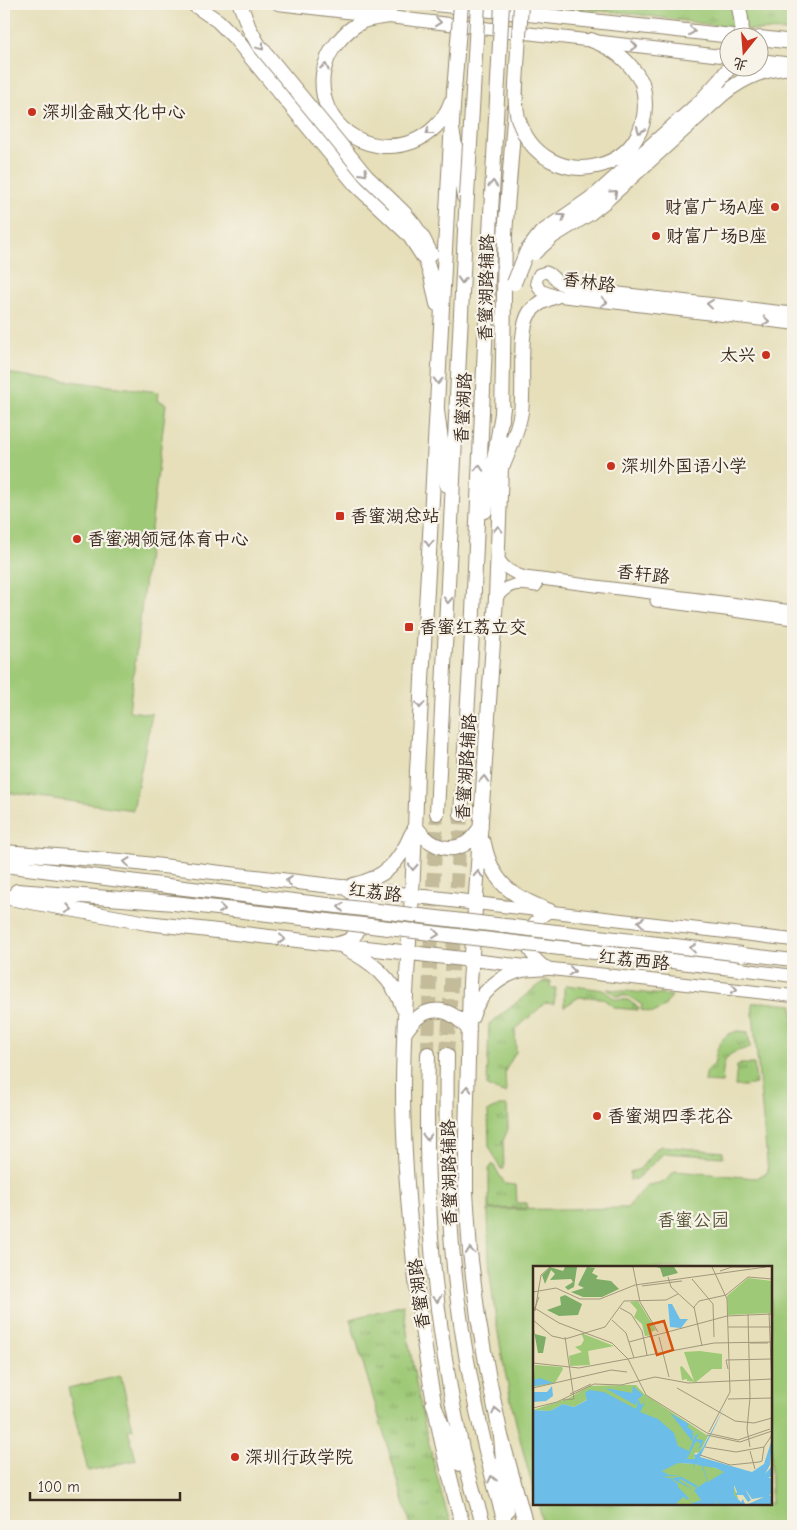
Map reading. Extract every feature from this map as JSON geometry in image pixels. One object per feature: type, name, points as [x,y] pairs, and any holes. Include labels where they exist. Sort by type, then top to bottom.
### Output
[{"type":"main road","points":[[193,4],[218,21],[234,36],[356,184],[390,207],[406,214],[431,254],[442,294]]},
{"type":"main road","points":[[240,4],[249,28],[258,44],[390,207],[426,262],[435,293],[440,332]]},
{"type":"main road","points":[[278,4],[720,56]]},
{"type":"main road","points":[[435,4],[720,35]]},
{"type":"main road","points":[[461,4],[445,230],[437,412],[422,655],[404,1034],[403,1098],[407,1197],[416,1289],[434,1403],[447,1467],[463,1526]]},
{"type":"main road","name":"香蜜湖路","points":[[437,814],[466,207],[478,4]]},
{"type":"main road","name":"香蜜湖路","points":[[461,814],[475,569],[502,4]]},
{"type":"main road","name":"香蜜湖路辅路","points":[[521,4],[505,234],[503,408],[496,598],[472,960],[466,1192],[470,1252],[478,1317],[489,1379],[501,1436],[526,1526]]},
{"type":"main road","points":[[738,4],[742,28]]},
{"type":"main road","points":[[390,16],[363,21],[352,28],[342,36],[328,57],[322,81],[326,104],[340,127],[364,142],[379,145],[405,144],[418,140],[438,125],[450,105],[454,91]]},
{"type":"main road","points":[[770,39],[793,42]]},
{"type":"main road","points":[[515,97],[518,116],[524,133],[532,145],[545,156],[558,163],[586,168],[600,166],[622,154],[637,138],[644,117],[645,95],[642,83],[630,64],[621,56],[591,40]]},
{"type":"main road","points":[[770,62],[793,66]]},
{"type":"main road","points":[[514,283],[530,258],[545,242],[589,214],[604,202],[734,85],[754,75],[793,66]]},
{"type":"main road","points":[[504,332],[514,283],[528,251],[541,233],[597,194],[700,102],[721,78]]},
{"type":"main road","points":[[452,129],[466,207]]},
{"type":"main road","points":[[500,470],[514,440],[521,410],[524,334],[527,318],[537,305],[556,296]]},
{"type":"main road","points":[[475,569],[503,408]]},
{"type":"main road","points":[[437,412],[451,518]]},
{"type":"main road","points":[[415,825],[420,834],[427,840],[437,846],[446,848],[454,848],[464,844],[481,827]]},
{"type":"main road","points":[[345,887],[364,883],[378,877],[389,869],[398,860],[407,845],[415,825]]},
{"type":"main road","points":[[481,827],[485,851],[491,869],[501,883],[513,894],[528,903],[550,911]]},
{"type":"main road","name":"红荔路","points":[[4,852],[120,861],[476,903]]},
{"type":"main road","name":"红荔路","points":[[4,865],[742,954]]},
{"type":"main road","points":[[338,945],[351,939],[358,930],[362,918],[360,904],[355,895],[345,887]]},
{"type":"main road","name":"红荔路","points":[[4,890],[174,903],[740,970]]},
{"type":"main road","points":[[4,897],[147,923],[472,960]]},
{"type":"main road","points":[[476,903],[793,940]]},
{"type":"main road","points":[[546,968],[535,960],[528,949],[528,937],[531,926],[550,911]]},
{"type":"main road","points":[[338,945],[359,956],[384,975],[400,997],[405,1013]]},
{"type":"main road","points":[[742,954],[793,960]]},
{"type":"main road","name":"红荔西路","points":[[472,960],[793,996]]},
{"type":"main road","points":[[469,1030],[474,1011],[482,997],[493,985],[505,977],[522,970],[546,968]]},
{"type":"main road","points":[[740,970],[793,976]]},
{"type":"main road","points":[[404,1034],[416,1017],[433,1011],[454,1015],[462,1020],[469,1030]]},
{"type":"main road","name":"香蜜湖路","points":[[428,1054],[428,1184],[435,1280],[456,1420],[484,1526]]},
{"type":"main road","points":[[446,1055],[449,1211],[460,1309],[470,1381],[495,1489],[507,1526]]},
{"type":"main road","points":[[434,1403],[444,1430],[475,1497]]},
{"type":"main road","points":[[501,1436],[507,1526]]},
{"type":"street","name":"香林路","points":[[793,313],[566,287],[560,285],[548,273],[541,273],[536,279],[536,285],[543,292],[556,296],[793,324]]},
{"type":"street","name":"香轩路","points":[[497,556],[501,563],[509,570],[524,577],[793,611]]},
{"type":"street","name":"香轩路","points":[[496,598],[504,588],[524,584],[793,619]]},
{"type":"green space","points":[[526,4],[755,4],[793,8],[793,31],[770,30],[770,28],[735,28],[627,13]]},
{"type":"green space","name":"香蜜湖领冠体育中心","points":[[4,373],[159,392],[158,400],[166,404],[129,711],[152,714],[133,810],[4,792]]},
{"type":"green space","points":[[544,981],[551,981],[550,988],[556,988],[554,1004],[545,1003],[515,1030],[516,1052],[505,1071],[506,1093],[487,1086],[489,1024]]},
{"type":"green space","points":[[567,985],[603,990],[615,999],[628,1000],[639,1008],[638,1010],[615,1008],[602,998],[579,997],[564,1007],[564,988]]},
{"type":"green space","points":[[607,989],[672,996],[663,1008],[653,1013],[641,1010],[642,1005],[628,996],[616,996]]},
{"type":"green space","name":"香蜜公园","points":[[764,1002],[793,1005],[793,1526],[544,1526],[538,1505],[772,1505],[772,1266],[533,1266],[533,1488],[513,1411],[502,1357],[489,1266],[488,1210],[627,1208],[648,1185],[664,1182],[675,1171],[756,1178],[768,1172],[752,1003]]},
{"type":"green space","points":[[738,1031],[748,1032],[750,1048],[735,1052],[728,1057],[724,1065],[722,1083],[705,1082],[708,1070],[714,1065],[720,1043],[727,1036]]},
{"type":"green space","points":[[740,1064],[754,1064],[756,1084],[735,1086],[737,1066]]},
{"type":"green space","points":[[499,1106],[507,1106],[508,1129],[503,1141],[504,1169],[501,1169],[489,1146],[488,1111]]},
{"type":"green space","points":[[662,1146],[723,1152],[723,1157],[664,1153],[636,1179],[630,1180],[630,1172],[640,1169],[657,1148]]},
{"type":"green space","points":[[493,1164],[505,1184],[516,1185],[517,1203],[527,1203],[527,1208],[489,1209],[489,1169]]},
{"type":"green space","points":[[403,1305],[423,1417],[451,1526],[411,1526],[350,1319]]},
{"type":"green space","points":[[121,1376],[133,1429],[128,1430],[136,1460],[88,1471],[68,1388]]},
{"type":"tunnel","points":[[428,1054],[431,924],[437,813]]},
{"type":"tunnel","points":[[447,1055],[461,814]]},
{"type":"place","name":"深圳金融文化中心","points":[[32,112]]},
{"type":"place","name":"财富广场A座","points":[[775,207]]},
{"type":"place","name":"财富广场B座","points":[[656,236]]},
{"type":"place","name":"太兴","points":[[766,355]]},
{"type":"place","name":"深圳外国语小学","points":[[611,466]]},
{"type":"place","name":"香蜜湖总站","points":[[340,516]]},
{"type":"place","name":"香蜜湖领冠体育中心","points":[[77,539]]},
{"type":"place","name":"香蜜红荔立交","points":[[409,627]]},
{"type":"place","name":"香蜜湖四季花谷","points":[[597,1116]]},
{"type":"place","name":"深圳行政学院","points":[[235,1457]]}]
